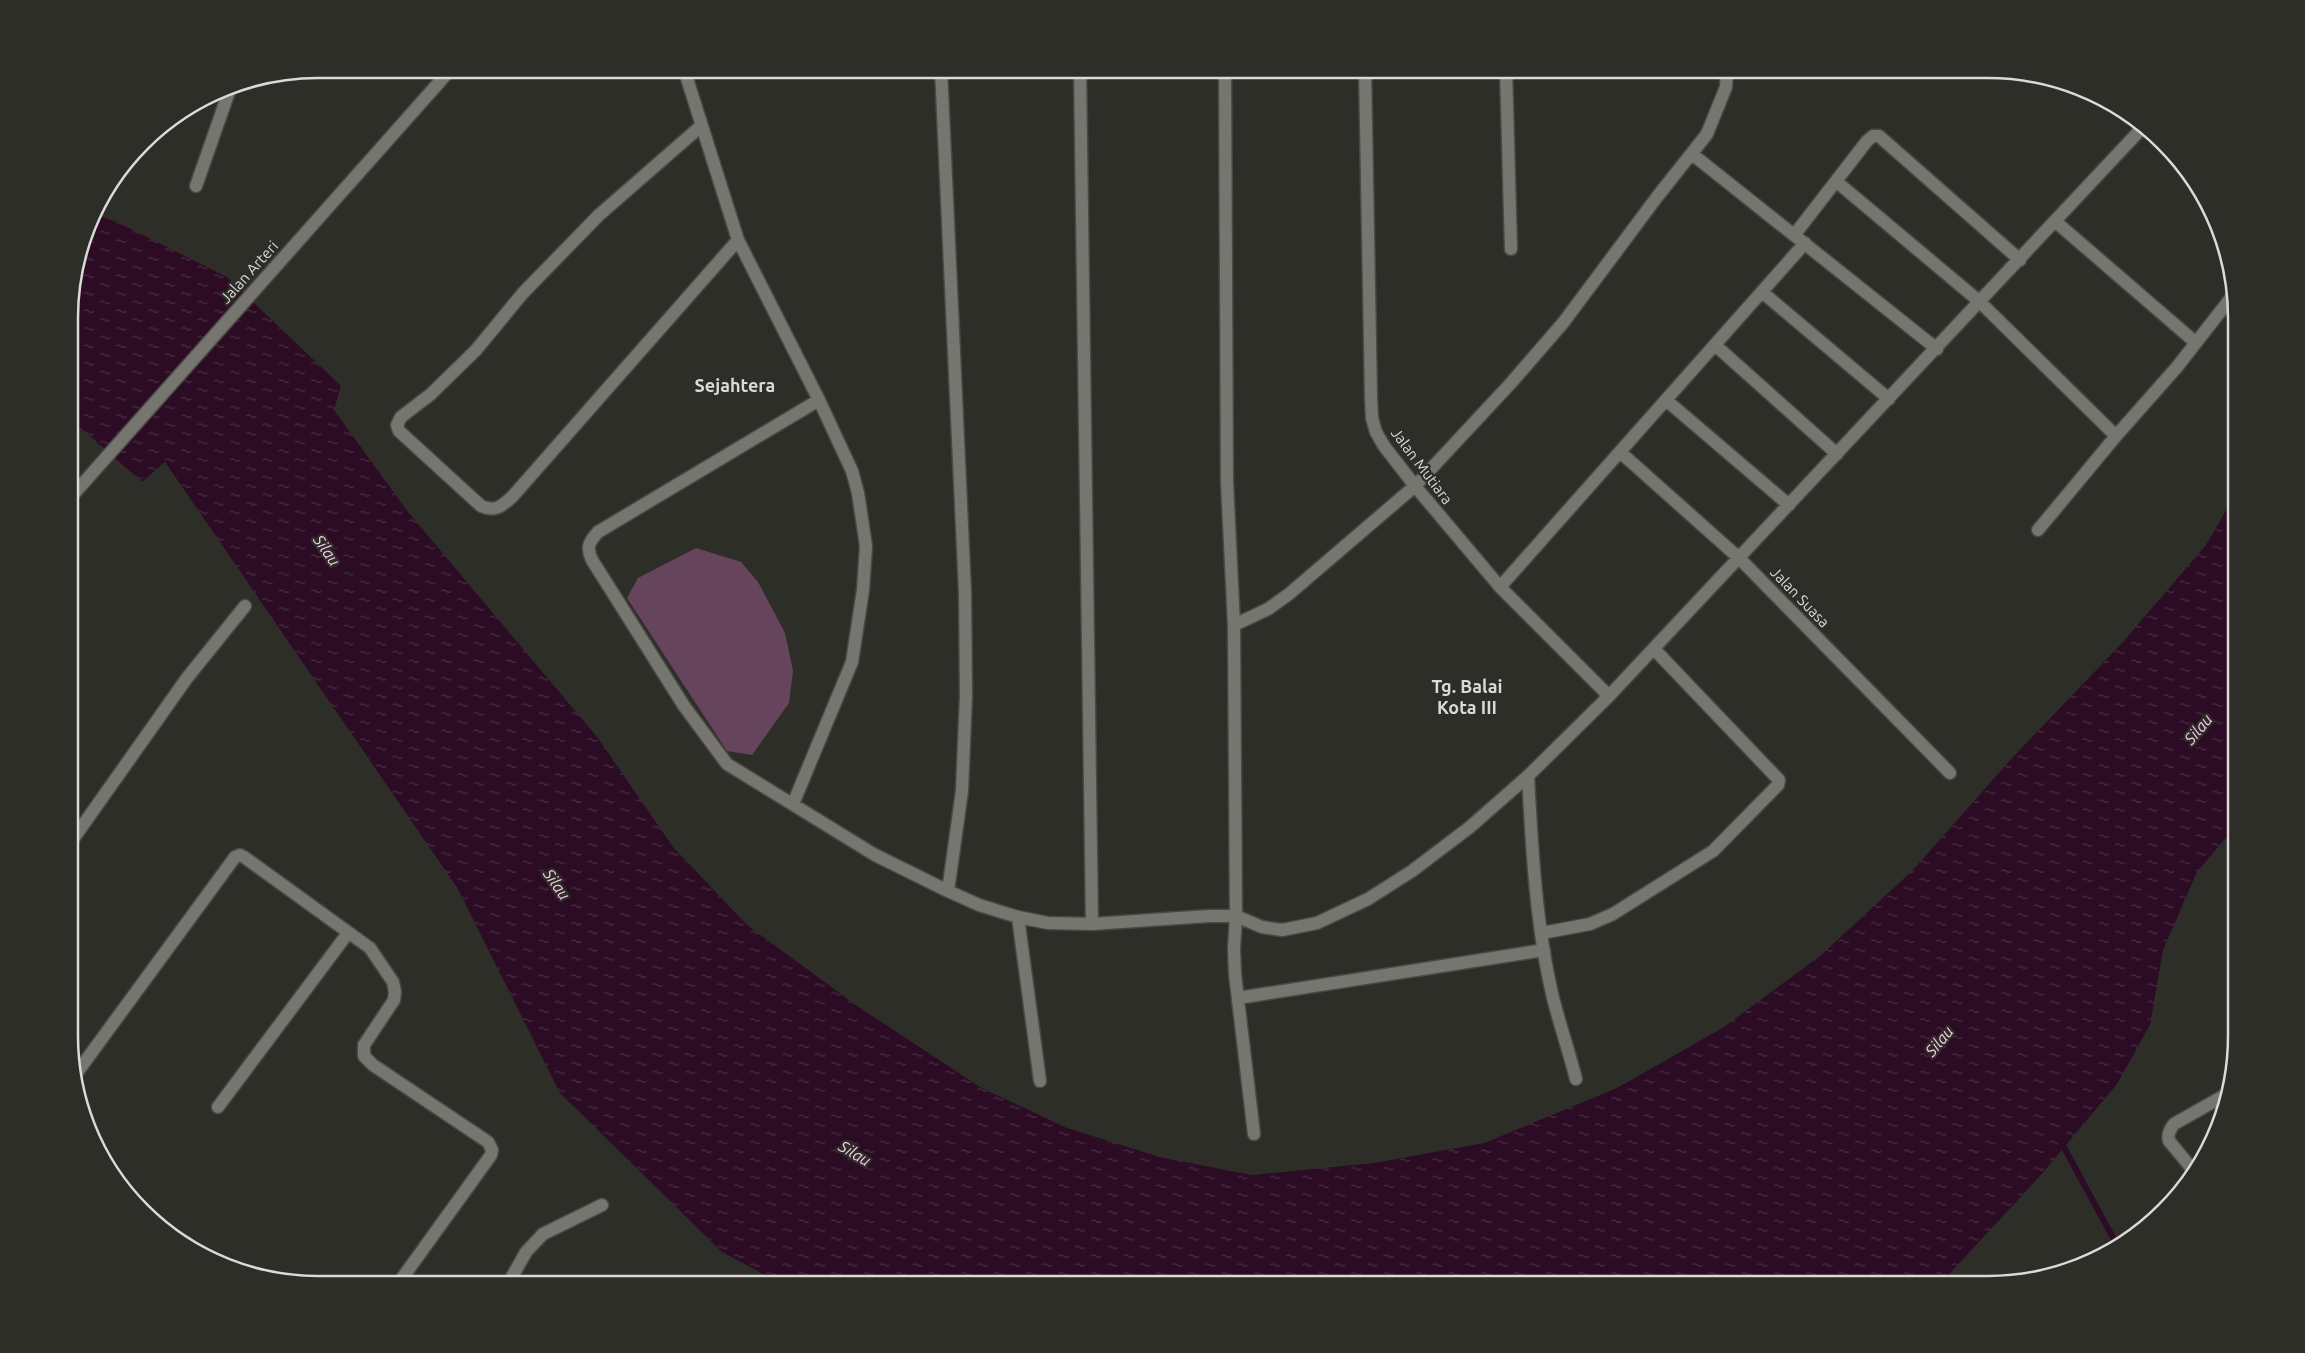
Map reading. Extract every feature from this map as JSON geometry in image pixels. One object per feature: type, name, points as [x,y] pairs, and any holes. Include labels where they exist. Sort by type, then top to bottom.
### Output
[{"type":"street","name":"Jalan Arteri","points":[[78,489],[443,78]]},
{"type":"street","points":[[687,78],[738,240],[819,400],[852,471],[858,493],[866,546],[863,590],[852,662],[793,804]]},
{"type":"street","points":[[941,78],[964,582],[966,695],[962,791],[948,891]]},
{"type":"street","points":[[1080,78],[1092,924]]},
{"type":"street","points":[[1225,78],[1227,482],[1234,625],[1236,916],[1234,948],[1254,1134]]},
{"type":"street","name":"Jalan Mutiara","points":[[1365,78],[1372,418],[1384,446],[1500,587],[1609,696]]},
{"type":"street","points":[[1506,78],[1511,249]]},
{"type":"street","points":[[1234,625],[1268,609],[1289,594],[1415,486],[1512,383],[1564,323],[1657,197],[1707,134],[1717,113],[1726,86],[1726,78]]},
{"type":"street","points":[[196,186],[228,95]]},
{"type":"street","points":[[701,126],[599,216],[523,293],[476,350],[431,394],[400,417],[397,425],[399,432],[481,506],[492,510],[500,508],[519,490],[738,240]]},
{"type":"street","points":[[819,400],[598,532],[589,542],[588,550],[684,706],[711,746],[726,764],[875,855],[979,905],[1018,917],[1048,923],[1092,924],[1236,916],[1262,927],[1282,930],[1317,923],[1368,898],[1412,871],[1470,827],[1528,776],[1654,649],[2139,131]]},
{"type":"street","points":[[1500,587],[1762,292],[1800,239],[1837,182],[1867,141],[1873,136],[1879,136],[2020,260]]},
{"type":"street","points":[[1692,154],[1937,349]]},
{"type":"street","points":[[1837,182],[1980,302],[2116,436]]},
{"type":"street","points":[[2056,222],[2195,342]]},
{"type":"street","points":[[1762,292],[1889,399]]},
{"type":"street","points":[[2038,530],[2116,436],[2177,367],[2227,302]]},
{"type":"street","points":[[1715,345],[1837,454]]},
{"type":"street","points":[[1666,400],[1789,505]]},
{"type":"street","name":"Jalan Suasa","points":[[1620,452],[1739,558],[1950,773]]},
{"type":"street","points":[[78,832],[186,678],[245,606]]},
{"type":"street","points":[[1542,933],[1590,924],[1613,914],[1713,851],[1778,785],[1779,780],[1654,649]]},
{"type":"street","points":[[1528,776],[1532,843],[1544,950],[1553,998],[1576,1079]]},
{"type":"street","points":[[80,1068],[237,855],[244,857],[370,948],[392,982],[395,992],[394,1000],[364,1045],[364,1056],[372,1064],[488,1142],[492,1150],[491,1155],[404,1276]]},
{"type":"street","points":[[1018,917],[1040,1081]]},
{"type":"street","points":[[218,1107],[348,933]]},
{"type":"street","points":[[1238,998],[1544,950]]},
{"type":"street","points":[[2189,1166],[2169,1141],[2168,1136],[2171,1128],[2174,1124],[2219,1099]]},
{"type":"street","points":[[512,1276],[526,1252],[543,1234],[602,1205]]},
{"type":"shaded area","points":[[696,548],[741,562],[758,582],[785,633],[793,671],[789,703],[752,755],[727,751],[627,598],[638,578]]},
{"type":"water","name":"Silau","points":[[100,216],[117,222],[227,277],[341,386],[334,410],[408,512],[598,738],[673,847],[747,925],[856,1005],[980,1087],[1067,1128],[1160,1157],[1252,1175],[1374,1163],[1484,1143],[1617,1088],[1724,1027],[1821,955],[1912,871],[2013,757],[2122,643],[2206,545],[2228,507],[2228,835],[2197,872],[2163,950],[2150,1025],[2117,1084],[2040,1176],[1947,1276],[767,1276],[722,1252],[560,1093],[458,889],[165,462],[142,482],[78,427],[78,301],[82,270],[90,240]]},
{"type":"waterway","points":[[2060,1140],[2114,1239]]},
{"type":"district","name":"Sejahtera","points":[[735,385]]},
{"type":"district","name":"Tg. Balai Kota III","points":[[1467,696]]}]
